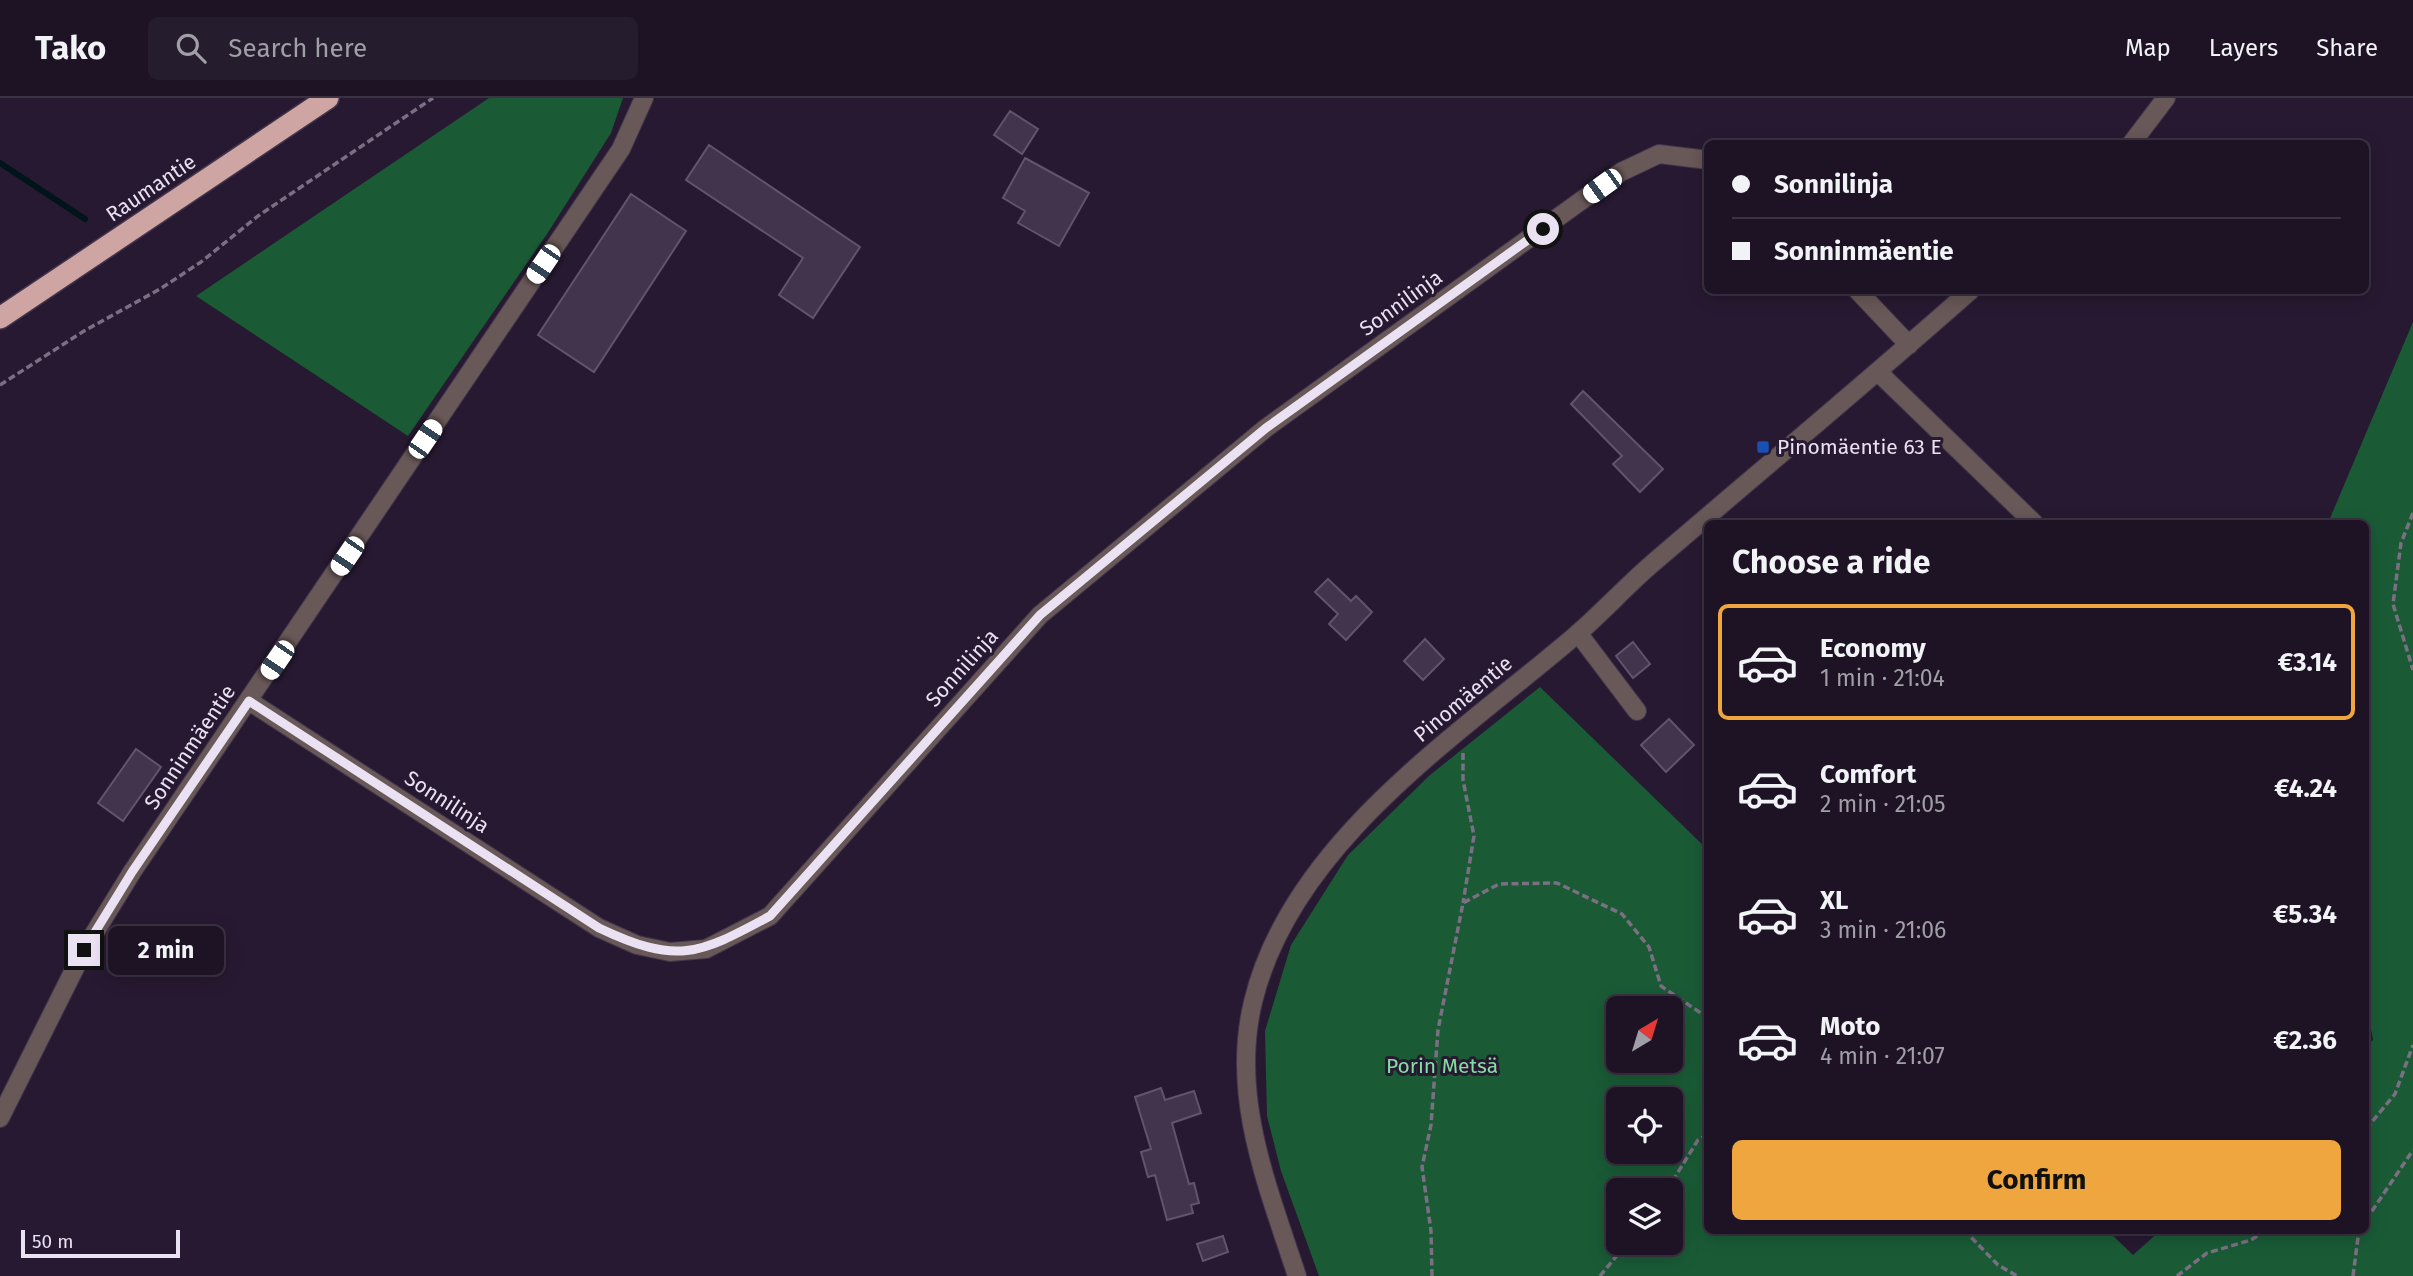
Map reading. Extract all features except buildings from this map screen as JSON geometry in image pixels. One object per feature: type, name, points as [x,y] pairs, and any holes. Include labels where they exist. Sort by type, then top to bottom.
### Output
[{"type":"highway","name":"Raumantie","points":[[0,318],[328,98]]},
{"type":"street","name":"Sonninmäentie","points":[[0,1118],[84,950],[132,872],[621,149],[644,98]]},
{"type":"street","points":[[2133,140],[2166,98]]},
{"type":"street","name":"Sonnilinja","points":[[249,701],[599,928],[637,946],[670,952],[706,949],[770,916],[1040,615],[1266,428],[1621,172],[1659,154],[1704,160]]},
{"type":"street","points":[[1861,294],[1909,345]]},
{"type":"street","name":"Pinomäentie","points":[[1297,1276],[1248,1112],[1246,1044],[1253,1002],[1270,946],[1334,849],[1463,728],[1578,634],[1649,566],[1966,294]]},
{"type":"street","points":[[1878,372],[2032,520]]},
{"type":"street","points":[[1578,634],[1637,711]]},
{"type":"path","points":[[0,385],[84,331],[171,282],[257,216],[433,98]]},
{"type":"path","points":[[2413,513],[2401,543],[2393,604],[2413,670]]},
{"type":"path","points":[[1432,1276],[1431,1231],[1422,1167],[1431,1125],[1438,1030],[1474,836],[1464,780],[1463,728]]},
{"type":"path","points":[[1463,903],[1499,884],[1557,883],[1622,914],[1650,947],[1661,986],[1704,1015]]},
{"type":"path","points":[[2369,1125],[2395,1094],[2413,1045]]},
{"type":"path","points":[[1674,1178],[1698,1140],[1704,1136]]},
{"type":"path","points":[[2369,1216],[2413,1150]]},
{"type":"path","points":[[1968,1234],[1998,1265],[2017,1276]]},
{"type":"path","points":[[2177,1276],[2207,1253],[2250,1240],[2260,1234]]},
{"type":"path","points":[[2353,1276],[2358,1234]]},
{"type":"path","points":[[1600,1276],[1617,1255]]},
{"type":"green space","points":[[489,98],[623,98],[611,133],[547,234],[408,436],[196,296]]},
{"type":"green space","name":"Porin Metsä","points":[[2413,322],[2413,1276],[1319,1276],[1281,1171],[1267,1116],[1265,1031],[1291,945],[1348,855],[1430,775],[1540,687],[1704,846],[1704,1234],[2111,1234],[2133,1255],[2157,1234],[2369,1234],[2369,1043],[2373,1040],[2369,1018],[2369,520],[2329,520]]},
{"type":"waterway","points":[[0,163],[85,219]]},
{"type":"place","name":"Pinomäentie 63 E","points":[[1763,447]]},
{"type":"route","points":[[84,950],[132,872],[249,701],[599,928],[637,946],[670,952],[706,949],[721,943],[770,916],[1040,615],[1266,428],[1543,229]]}]
